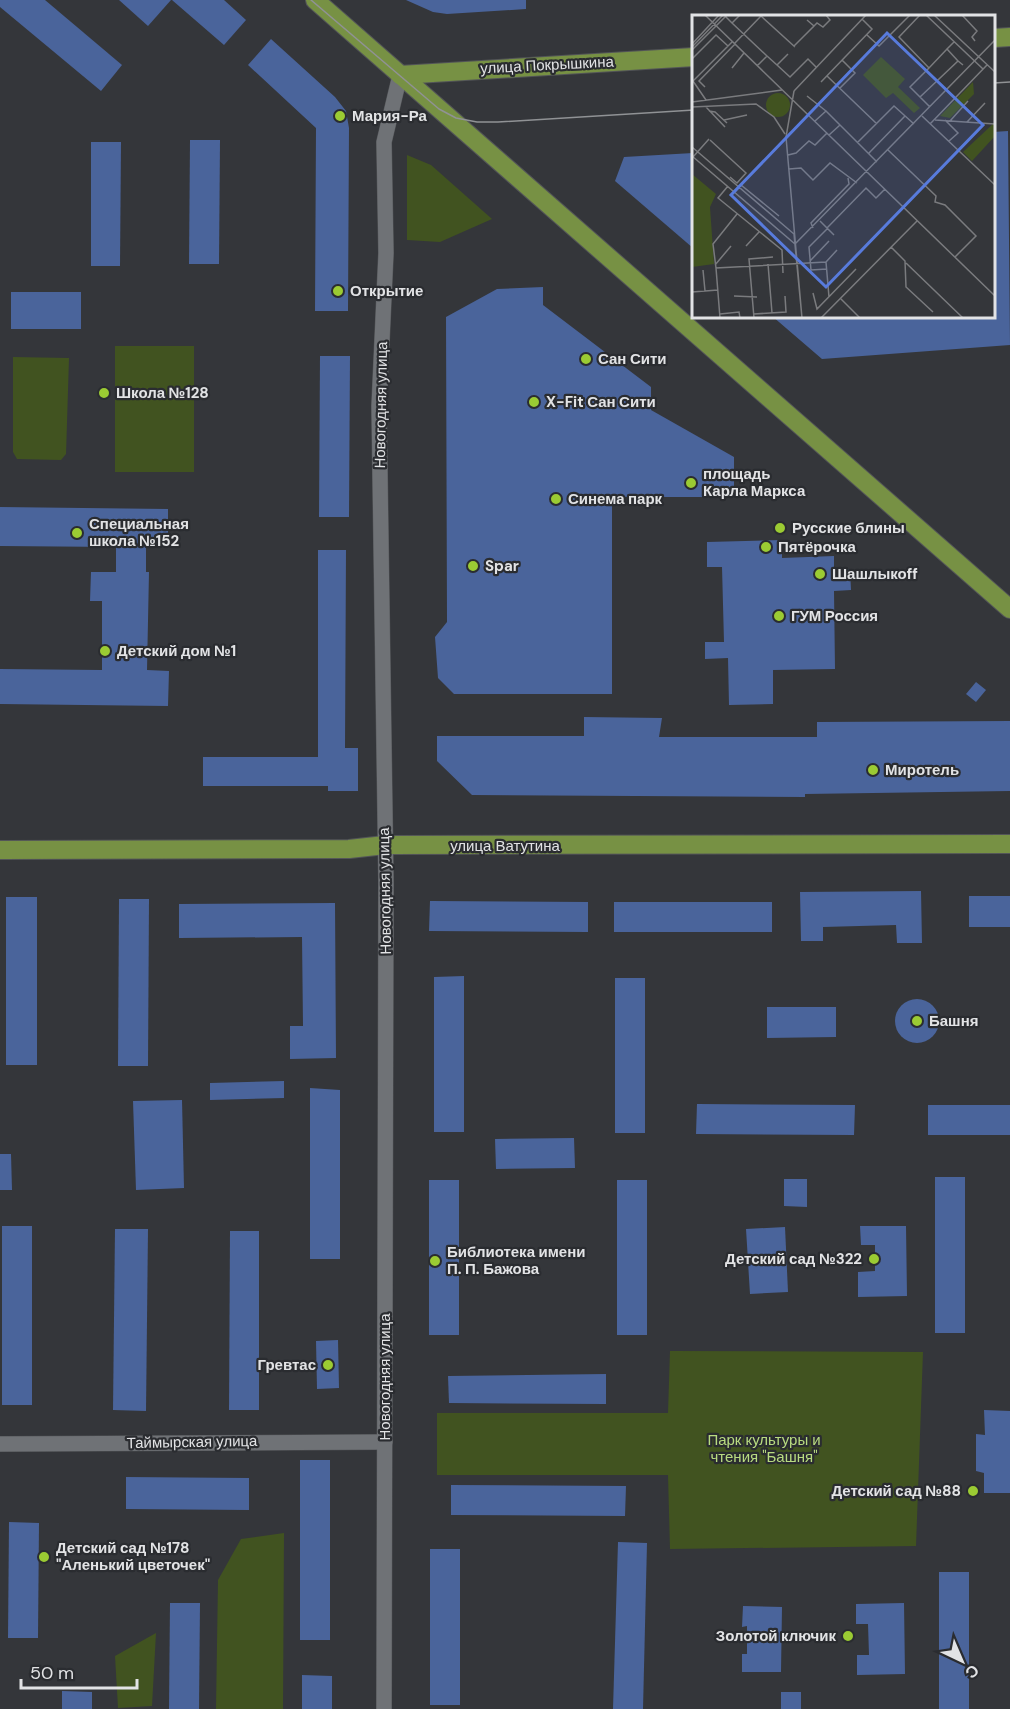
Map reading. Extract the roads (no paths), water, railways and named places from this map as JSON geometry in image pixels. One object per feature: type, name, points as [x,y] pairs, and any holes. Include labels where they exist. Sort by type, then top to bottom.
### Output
[{"type":"main road","points":[[315,0],[1010,609]]},
{"type":"main road","points":[[995,38],[1010,37]]},
{"type":"main road","name":"улица Покрышкина","points":[[400,75],[692,57]]},
{"type":"main road","name":"улица Ватутина","points":[[0,850],[349,849],[385,845],[1010,844]]},
{"type":"street","name":"Новогодняя улица","points":[[384,1709],[385,845],[379,468],[386,254],[384,142],[400,75]]},
{"type":"street","name":"Таймырская улица","points":[[0,1444],[385,1442]]},
{"type":"tram line","points":[[311,0],[439,109],[456,118],[477,122],[498,122],[692,110]]},
{"type":"tram line","points":[[995,83],[1010,82]]},
{"type":"place","name":"Мария-Ра","points":[[340,116]]},
{"type":"place","name":"Открытие","points":[[338,291]]},
{"type":"place","name":"Сан Сити","points":[[586,359]]},
{"type":"place","name":"Школа №128","points":[[104,393]]},
{"type":"place","name":"X-Fit Сан Сити","points":[[534,402]]},
{"type":"place","name":"площадь Карла Маркса","points":[[691,483]]},
{"type":"place","name":"Синема парк","points":[[556,499]]},
{"type":"place","name":"Русские блины","points":[[780,528]]},
{"type":"place","name":"Специальная школа №152","points":[[77,533]]},
{"type":"place","name":"Пятёрочка","points":[[766,547]]},
{"type":"place","name":"Spar","points":[[473,566]]},
{"type":"place","name":"Шашлыкоff","points":[[820,574]]},
{"type":"place","name":"ГУМ Россия","points":[[779,616]]},
{"type":"place","name":"Детский дом №1","points":[[105,651]]},
{"type":"place","name":"Миротель","points":[[873,770]]},
{"type":"place","name":"Башня","points":[[917,1021]]},
{"type":"place","name":"Детский сад №322","points":[[874,1259]]},
{"type":"place","name":"Библиотека имени П. П. Бажова","points":[[435,1261]]},
{"type":"place","name":"Гревтас","points":[[328,1365]]},
{"type":"place","name":"Детский сад №88","points":[[973,1491]]},
{"type":"place","name":"Детский сад №178 \"Аленький цветочек\"","points":[[44,1557]]},
{"type":"place","name":"Золотой ключик","points":[[848,1636]]},
{"type":"park label","name":"Парк культуры и чтения \"Башня\"","points":[[764,1448]]}]
